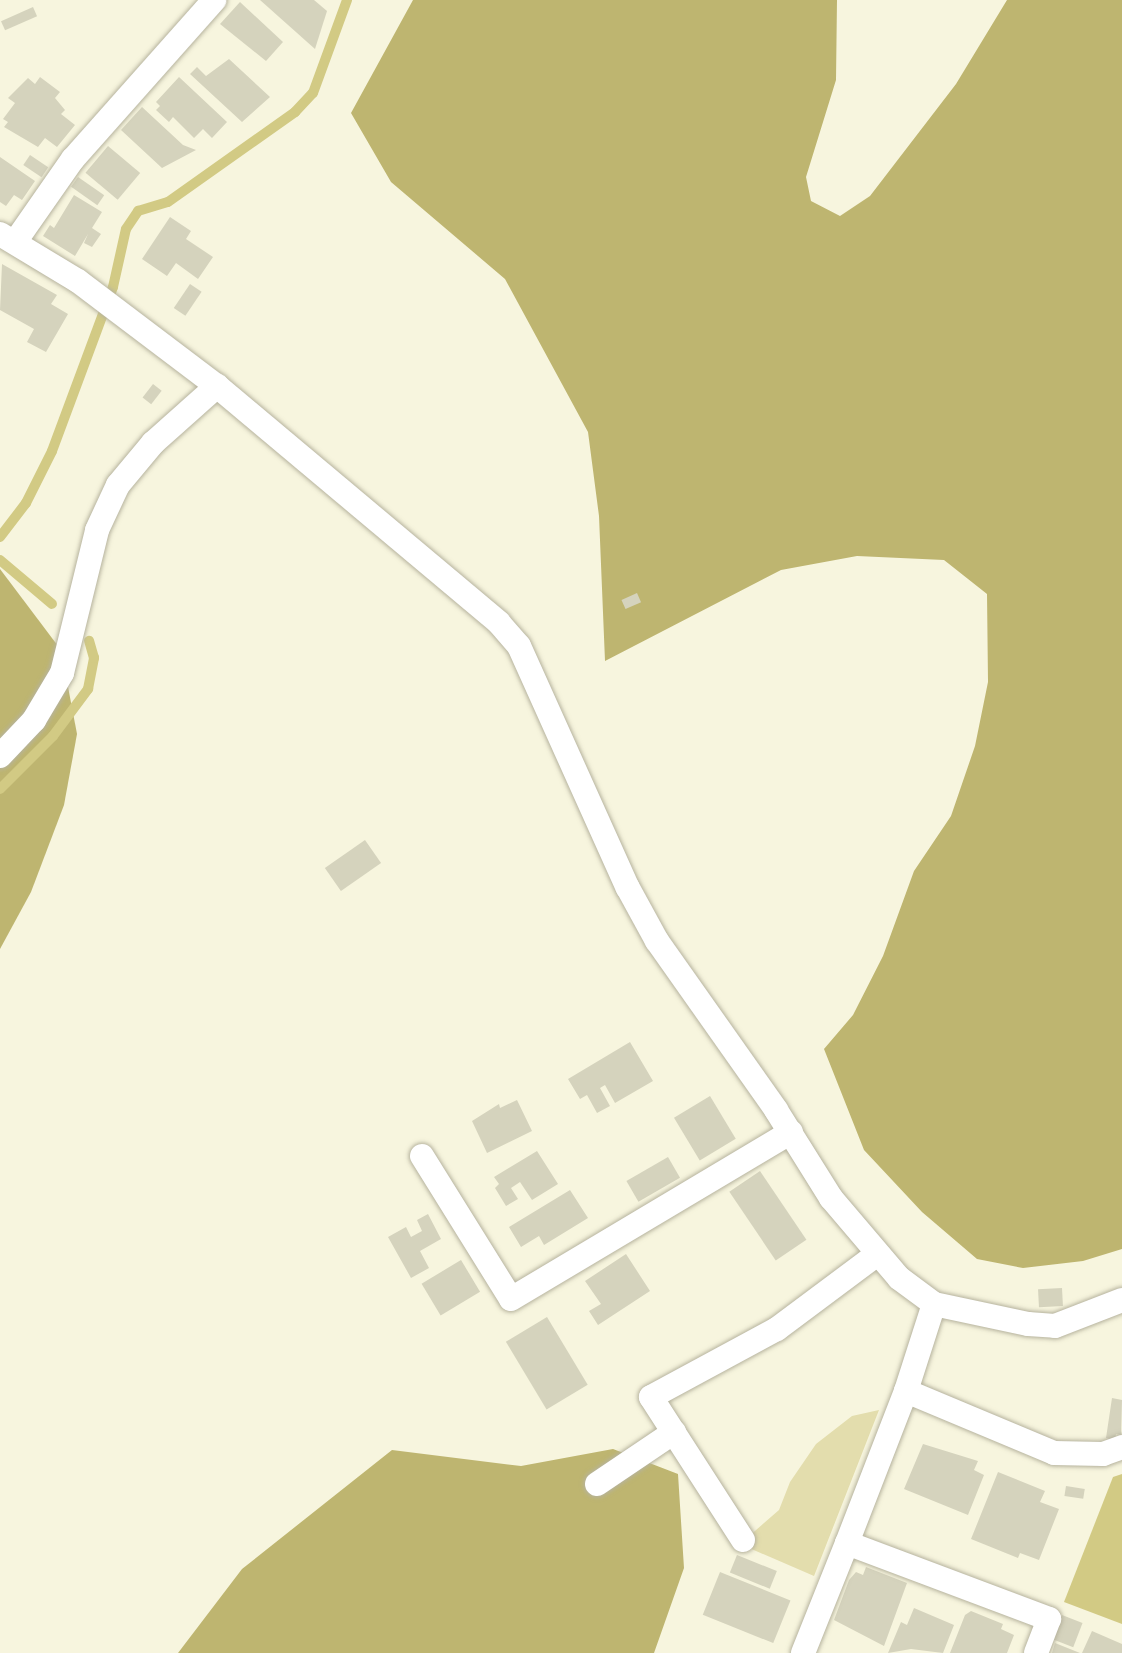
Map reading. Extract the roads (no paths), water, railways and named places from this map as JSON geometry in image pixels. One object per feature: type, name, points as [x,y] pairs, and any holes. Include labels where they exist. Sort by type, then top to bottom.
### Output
[{"type":"street","points":[[214,0],[73,159],[8,238],[93,293],[217,386],[479,606],[519,646],[628,888],[657,941],[791,1132],[831,1198],[876,1255],[934,1304],[998,1321],[1055,1326],[1122,1300]]},
{"type":"street","points":[[0,757],[34,720],[62,673],[97,530],[118,485],[153,443],[217,386]]},
{"type":"street","points":[[422,1156],[511,1299],[791,1132]]},
{"type":"street","points":[[743,1540],[651,1396],[777,1329],[876,1255]]},
{"type":"street","points":[[803,1653],[906,1391],[934,1304]]},
{"type":"street","points":[[906,1391],[1054,1453],[1103,1454],[1122,1447]]},
{"type":"street","points":[[597,1484],[674,1432]]},
{"type":"street","points":[[846,1543],[1049,1619],[1036,1653]]},
{"type":"waterway","points":[[0,537],[26,503],[52,451],[113,287],[126,229],[138,211],[168,202],[295,112],[313,93],[347,0]]},
{"type":"waterway","points":[[0,560],[52,604]]},
{"type":"waterway","points":[[0,789],[53,736],[88,689],[94,658],[89,641]]}]
